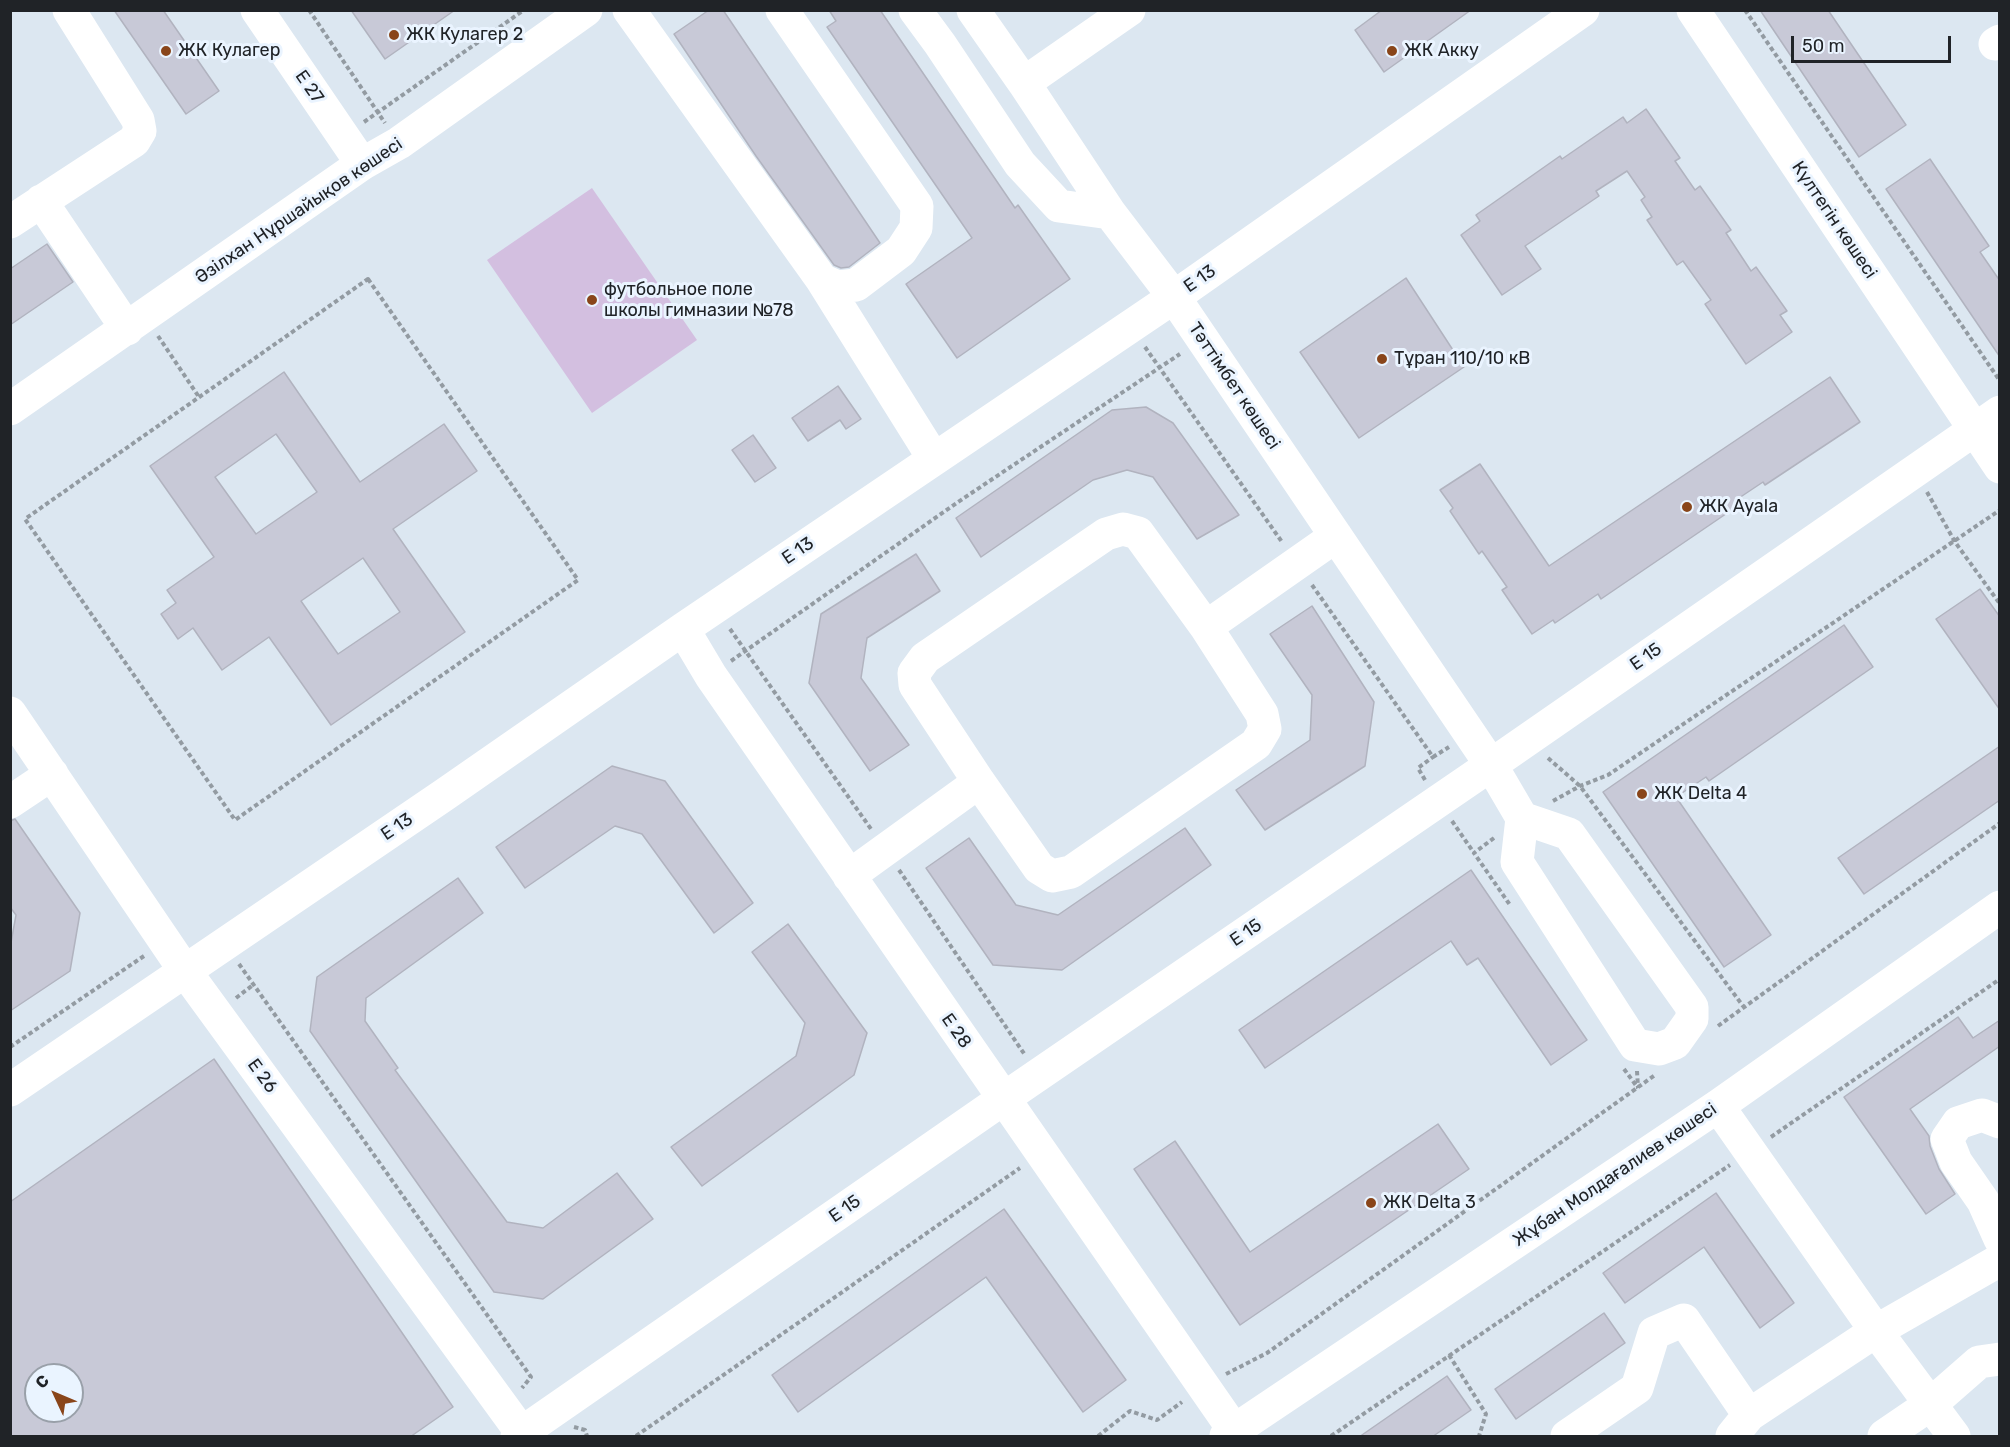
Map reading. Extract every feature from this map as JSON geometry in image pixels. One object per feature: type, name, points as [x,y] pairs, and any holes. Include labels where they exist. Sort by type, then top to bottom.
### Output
[{"type":"street","points":[[10,222],[134,141],[140,131],[138,120],[69,10]]},
{"type":"street","name":"E 27","points":[[256,10],[362,164]]},
{"type":"street","name":"Әзілхан Нұршайықов көшесі","points":[[10,409],[362,164],[399,143],[586,10]]},
{"type":"street","points":[[629,10],[822,280],[934,459]]},
{"type":"street","points":[[782,10],[917,206],[916,228],[902,251],[856,285],[838,287],[822,280]]},
{"type":"street","points":[[915,10],[1020,164],[1059,206],[1110,213]]},
{"type":"street","name":"Тәттімбет көшесі","points":[[973,10],[1110,213],[1174,297],[1491,765],[1522,818]]},
{"type":"street","points":[[1024,83],[1085,22],[1129,10]]},
{"type":"street","name":"E 13","points":[[10,1090],[454,789],[682,629],[1174,297],[1583,10]]},
{"type":"street","name":"Күлтегін көшесі","points":[[1693,10],[1987,420],[2000,467]]},
{"type":"street","points":[[41,201],[136,322]]},
{"type":"street","name":"E 15","points":[[526,1431],[1987,420]]},
{"type":"street","points":[[1124,529],[1137,533],[1206,627],[1262,714],[1265,729],[1256,744],[1071,872],[1052,876],[1039,868],[979,782],[915,685],[914,673],[925,658],[1106,534],[1124,529]]},
{"type":"street","points":[[1206,627],[1336,536]]},
{"type":"street","name":"E 28","points":[[682,629],[711,675],[1003,1100],[1203,1386],[1233,1435]]},
{"type":"street","name":"E 26","points":[[10,713],[185,971],[526,1431]]},
{"type":"street","points":[[10,802],[52,774]]},
{"type":"street","points":[[849,876],[979,782]]},
{"type":"street","points":[[1522,818],[1569,834],[1692,1007],[1692,1019],[1676,1042],[1659,1049],[1635,1045],[1517,862],[1522,818]]},
{"type":"street","name":"Жұбан Молдағалиев көшесі","points":[[1233,1435],[1718,1106],[2000,907]]},
{"type":"street","points":[[1718,1106],[1876,1331],[1954,1437]]},
{"type":"street","points":[[2000,1122],[1982,1115],[1958,1123],[1947,1139],[1956,1162],[1983,1201],[2000,1239]]},
{"type":"street","points":[[1567,1437],[1637,1388],[1654,1333],[1684,1320],[1740,1426],[1876,1331],[2000,1260]]},
{"type":"street","points":[[1884,1437],[1931,1404],[1979,1362],[2000,1359]]},
{"type":"path","points":[[309,10],[399,143]]},
{"type":"path","points":[[344,136],[524,10]]},
{"type":"path","points":[[1745,10],[2000,381]]},
{"type":"path","points":[[368,279],[578,580],[234,820],[25,519],[199,397],[368,279]]},
{"type":"path","points":[[136,322],[199,397]]},
{"type":"path","points":[[711,675],[958,502],[1202,340]]},
{"type":"path","points":[[1914,471],[1955,542],[2000,604]]},
{"type":"path","points":[[1522,818],[1580,786],[1608,775],[2000,510]]},
{"type":"path","points":[[1527,740],[1580,786],[1743,1006]]},
{"type":"path","points":[[1717,1026],[2000,823]]},
{"type":"path","points":[[10,1047],[166,942]]},
{"type":"path","points":[[224,944],[531,1377],[521,1389],[526,1431],[585,1430],[587,1437]]},
{"type":"path","points":[[1331,1437],[2000,978]]},
{"type":"path","points":[[1098,1437],[1130,1411],[1157,1420],[1203,1386],[1267,1353],[1664,1068]]},
{"type":"path","points":[[636,1437],[1041,1154]]},
{"type":"path","points":[[1449,1355],[1486,1414],[1479,1437]]},
{"type":"shaded area","name":"футбольное поле школы гимназии №78","points":[[592,188],[697,340],[592,413],[487,260]]},
{"type":"building","name":"ЖК Кулагер","points":[[114,10],[163,10],[219,91],[186,114]]},
{"type":"building","name":"ЖК Кулагер 2","points":[[351,10],[455,10],[385,59]]},
{"type":"building","points":[[709,10],[723,10],[880,243],[849,267],[841,268],[834,265],[756,156],[674,34]]},
{"type":"building","points":[[829,10],[880,10],[1015,208],[1018,205],[1070,279],[957,358],[906,284],[972,238],[827,27],[836,21]]},
{"type":"building","name":"ЖК Акку","points":[[1382,10],[1471,10],[1384,72],[1355,30]]},
{"type":"building","points":[[1760,10],[1828,10],[1906,125],[1859,157]]},
{"type":"building","points":[[1646,109],[1680,158],[1675,161],[1695,190],[1700,186],[1731,230],[1726,233],[1751,271],[1756,267],[1787,311],[1780,315],[1792,332],[1746,364],[1705,304],[1711,300],[1683,261],[1677,265],[1647,220],[1652,217],[1641,200],[1645,197],[1627,171],[1596,191],[1599,196],[1525,246],[1541,269],[1502,295],[1461,235],[1480,221],[1476,215],[1560,156],[1562,159],[1623,117],[1627,123]]},
{"type":"building","points":[[1930,159],[1989,246],[1980,252],[2000,281],[2000,357],[1886,189]]},
{"type":"building","points":[[47,244],[73,282],[10,325],[10,269]]},
{"type":"building","name":"Тұран 110/10 кВ","points":[[1406,278],[1464,367],[1359,438],[1300,352]]},
{"type":"building","points":[[284,372],[360,482],[444,424],[477,471],[393,529],[465,632],[331,725],[269,637],[222,670],[193,628],[178,639],[161,614],[176,603],[167,590],[214,557],[150,466]],"holes":[[[276,434],[317,492],[256,534],[215,477]],[[363,558],[400,612],[338,654],[301,601]]]},
{"type":"building","name":"ЖК Ayala","points":[[1830,377],[1860,422],[1765,485],[1763,482],[1736,500],[1739,505],[1601,599],[1598,594],[1555,623],[1553,620],[1532,634],[1502,590],[1507,587],[1482,551],[1479,554],[1450,511],[1453,508],[1440,490],[1480,464],[1549,566]]},
{"type":"building","points":[[838,386],[861,419],[846,429],[840,420],[808,441],[792,418]]},
{"type":"building","points":[[1146,407],[1173,423],[1239,515],[1197,539],[1153,477],[1127,470],[1093,480],[981,557],[956,518],[1112,410]]},
{"type":"building","points":[[753,435],[776,468],[755,482],[732,450]]},
{"type":"building","points":[[916,554],[940,591],[867,638],[861,678],[909,745],[870,771],[809,683],[821,614]]},
{"type":"building","points":[[1980,589],[2000,617],[2000,710],[1936,619]]},
{"type":"building","points":[[1312,606],[1374,702],[1365,766],[1265,830],[1236,790],[1310,740],[1312,695],[1270,634]]},
{"type":"building","name":"ЖК Delta 4","points":[[1844,625],[1873,667],[1709,781],[1706,777],[1676,797],[1771,935],[1724,967],[1603,792]]},
{"type":"building","points":[[2000,746],[2000,800],[1864,894],[1838,858]]},
{"type":"building","points":[[612,766],[665,781],[753,903],[714,933],[642,834],[615,826],[525,888],[496,847]]},
{"type":"building","points":[[15,819],[80,913],[70,971],[10,1011],[10,948],[16,915],[10,907],[10,821]]},
{"type":"building","points":[[1185,828],[1211,865],[1062,970],[993,965],[926,868],[969,838],[1016,905],[1058,915]]},
{"type":"building","points":[[1471,870],[1587,1040],[1551,1065],[1478,958],[1467,965],[1451,941],[1265,1068],[1239,1030]]},
{"type":"building","points":[[458,878],[483,913],[366,998],[365,1021],[398,1068],[395,1070],[507,1222],[543,1228],[617,1173],[653,1219],[543,1299],[494,1292],[310,1031],[317,977]]},
{"type":"building","points":[[788,924],[867,1033],[854,1075],[702,1186],[671,1147],[796,1056],[805,1023],[752,952]]},
{"type":"building","points":[[1958,1017],[1973,1038],[2000,1020],[2000,1046],[1910,1109],[1929,1136],[1930,1146],[1939,1169],[1955,1194],[1926,1214],[1844,1097]]},
{"type":"building","points":[[214,1059],[453,1407],[410,1437],[10,1437],[10,1202]]},
{"type":"building","name":"ЖК Delta 3","points":[[1438,1124],[1469,1169],[1240,1325],[1134,1169],[1175,1141],[1250,1252]]},
{"type":"building","points":[[1716,1193],[1794,1303],[1760,1328],[1704,1247],[1625,1303],[1603,1273]]},
{"type":"building","points":[[1004,1209],[1126,1380],[1083,1412],[986,1277],[798,1412],[772,1375]]},
{"type":"building","points":[[1604,1313],[1625,1343],[1516,1419],[1495,1389]]},
{"type":"building","points":[[1447,1376],[1471,1410],[1432,1437],[1359,1437]]},
{"type":"place","name":"ЖК Кулагер 2","points":[[394,35]]},
{"type":"place","name":"ЖК Кулагер","points":[[166,51]]},
{"type":"place","name":"ЖК Акку","points":[[1392,51]]},
{"type":"place","name":"футбольное поле школы гимназии №78","points":[[592,300]]},
{"type":"place","name":"Тұран 110/10 кВ","points":[[1382,359]]},
{"type":"place","name":"ЖК Ayala","points":[[1687,507]]},
{"type":"place","name":"ЖК Delta 4","points":[[1642,794]]},
{"type":"place","name":"ЖК Delta 3","points":[[1371,1203]]}]
